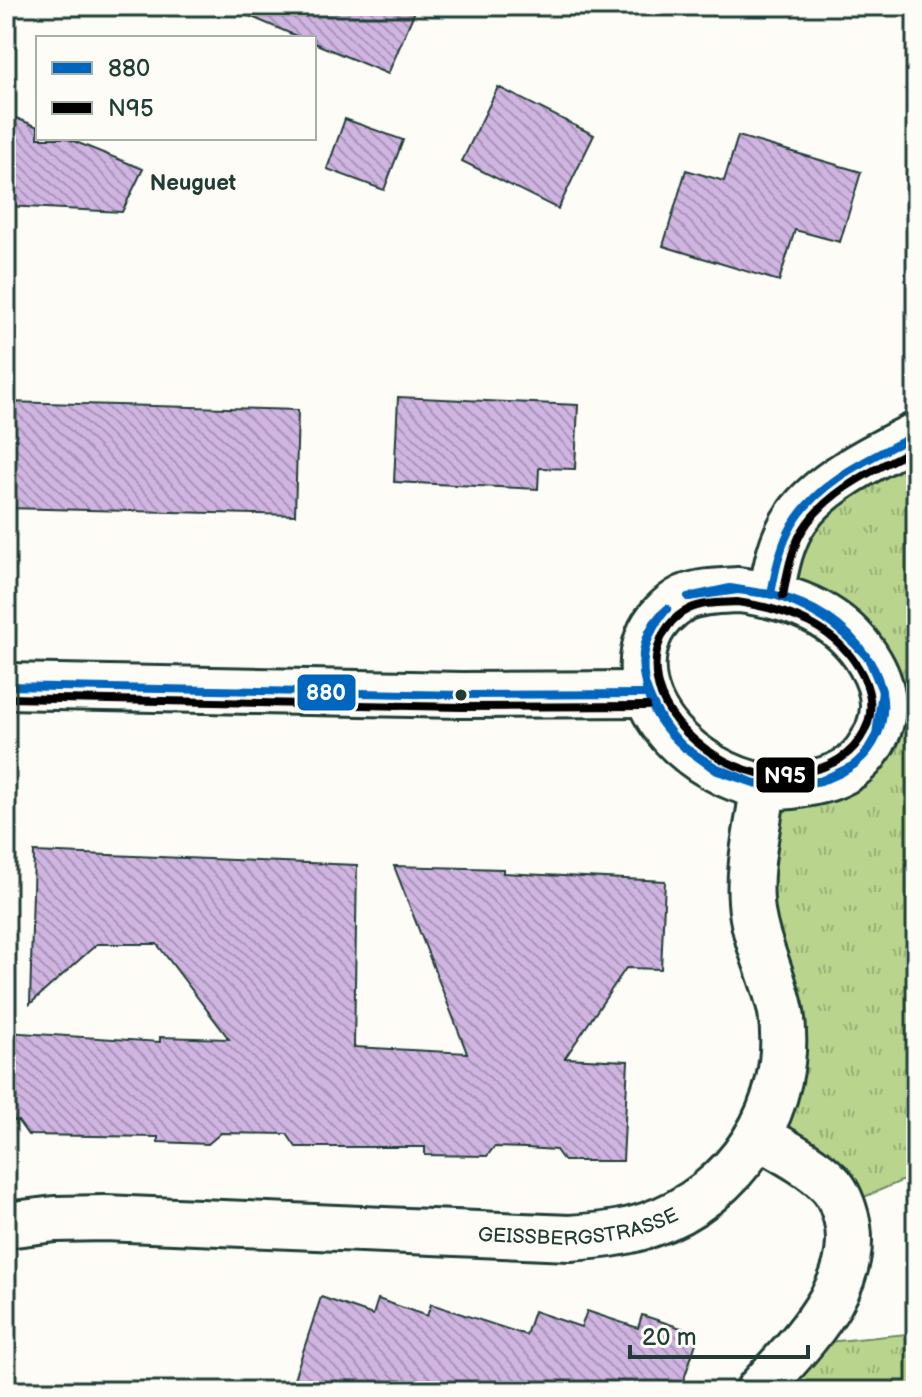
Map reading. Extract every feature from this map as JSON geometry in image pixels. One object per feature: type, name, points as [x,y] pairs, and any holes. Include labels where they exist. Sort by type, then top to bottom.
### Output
[{"type":"street","points":[[771,594],[780,552],[798,515],[839,479],[916,435]]},
{"type":"street","points":[[738,590],[771,594],[812,608],[835,623],[860,646],[900,711],[856,766],[828,780],[797,786],[763,787],[718,772],[691,753],[661,723],[647,694],[642,673],[642,652],[650,631],[663,613],[684,599],[707,592],[738,590]]},
{"type":"street","points":[[6,686],[524,696],[647,694]]},
{"type":"street","name":"GEISSBERGSTRASSE","points":[[6,1225],[55,1219],[105,1218],[570,1238],[607,1235],[648,1225],[684,1209],[717,1185],[741,1161],[772,1108],[781,1076],[781,1011],[754,923],[751,902],[752,860],[763,787]]},
{"type":"street","points":[[758,1136],[832,1185],[846,1216],[849,1246],[847,1265],[826,1308],[758,1391]]},
{"type":"green space","points":[[916,435],[916,1171],[911,1177],[843,1206],[812,1170],[772,1108],[763,787],[797,786],[884,711],[812,608],[780,552]]},
{"type":"green space","points":[[916,1333],[916,1391],[758,1391],[798,1345]]},
{"type":"building","points":[[226,6],[417,6],[388,74],[316,44],[316,36],[296,36]]},
{"type":"building","points":[[498,87],[594,135],[558,209],[462,161]]},
{"type":"building","points":[[6,114],[36,126],[36,140],[71,140],[143,169],[122,212],[6,206]]},
{"type":"building","points":[[345,119],[403,140],[384,190],[327,169]]},
{"type":"building","points":[[738,136],[861,172],[840,242],[795,230],[779,281],[663,246],[686,170],[724,181]]},
{"type":"building","points":[[398,397],[578,405],[575,469],[539,468],[538,489],[394,482]]},
{"type":"building","points":[[6,402],[298,410],[295,515],[6,508]]},
{"type":"building","points":[[34,852],[357,865],[354,1047],[467,1053],[394,866],[503,869],[503,873],[665,881],[661,969],[626,968],[565,1058],[628,1061],[623,1161],[564,1161],[556,1150],[526,1148],[494,1147],[487,1156],[425,1155],[425,1147],[296,1147],[287,1134],[221,1133],[208,1144],[158,1142],[158,1137],[28,1135],[18,1121],[6,1120],[6,1032],[160,1042],[160,1037],[229,1039],[157,944],[97,944],[30,1004]]},
{"type":"building","points":[[321,1297],[373,1315],[378,1299],[427,1316],[431,1304],[526,1335],[534,1311],[581,1327],[587,1311],[638,1328],[642,1315],[699,1334],[680,1391],[290,1391]]},
{"type":"transit line","name":"880","points":[[771,594],[785,540],[811,500],[843,474],[916,435]]},
{"type":"transit line","name":"N95","points":[[783,596],[795,546],[812,517],[853,482],[916,448]]},
{"type":"transit line","name":"880","points":[[688,597],[730,588],[775,595]]},
{"type":"transit line","name":"880","points":[[688,597],[738,590],[775,595]]},
{"type":"transit line","name":"880","points":[[775,595],[815,610],[838,625],[866,656]]},
{"type":"transit line","name":"880","points":[[775,595],[825,619],[866,656]]},
{"type":"transit line","name":"N95","points":[[737,602],[775,610],[810,623],[826,633],[853,659],[867,687],[870,717],[859,741],[838,760],[820,768],[788,775],[767,775],[746,770],[704,748],[686,733],[672,715],[661,695],[656,674],[657,651],[664,632],[677,616],[689,609],[737,602]]},
{"type":"transit line","name":"880","points":[[645,683],[642,663],[645,643],[653,624],[667,609]]},
{"type":"transit line","name":"880","points":[[645,683],[647,643],[667,609]]},
{"type":"transit line","name":"880","points":[[820,781],[854,765],[876,735],[882,691],[869,660]]},
{"type":"transit line","name":"880","points":[[820,781],[840,774],[856,763],[869,750],[878,734],[883,717],[883,698],[869,660]]},
{"type":"transit line","name":"880","points":[[645,683],[661,718],[685,748]]},
{"type":"transit line","name":"880","points":[[645,683],[659,719],[685,748]]},
{"type":"transit line","name":"880","points":[[6,686],[461,695],[647,694]]},
{"type":"transit line","name":"N95","points":[[6,698],[461,707],[647,706]]},
{"type":"transit line","name":"880","points":[[685,748],[715,767],[757,784]]},
{"type":"transit line","name":"880","points":[[685,748],[717,771],[757,784]]},
{"type":"transit line","name":"880","points":[[757,784],[788,786],[820,781]]},
{"type":"transit line","name":"880","points":[[757,784],[787,787],[820,781]]},
{"type":"district","name":"Neuguet","points":[[193,182]]}]
